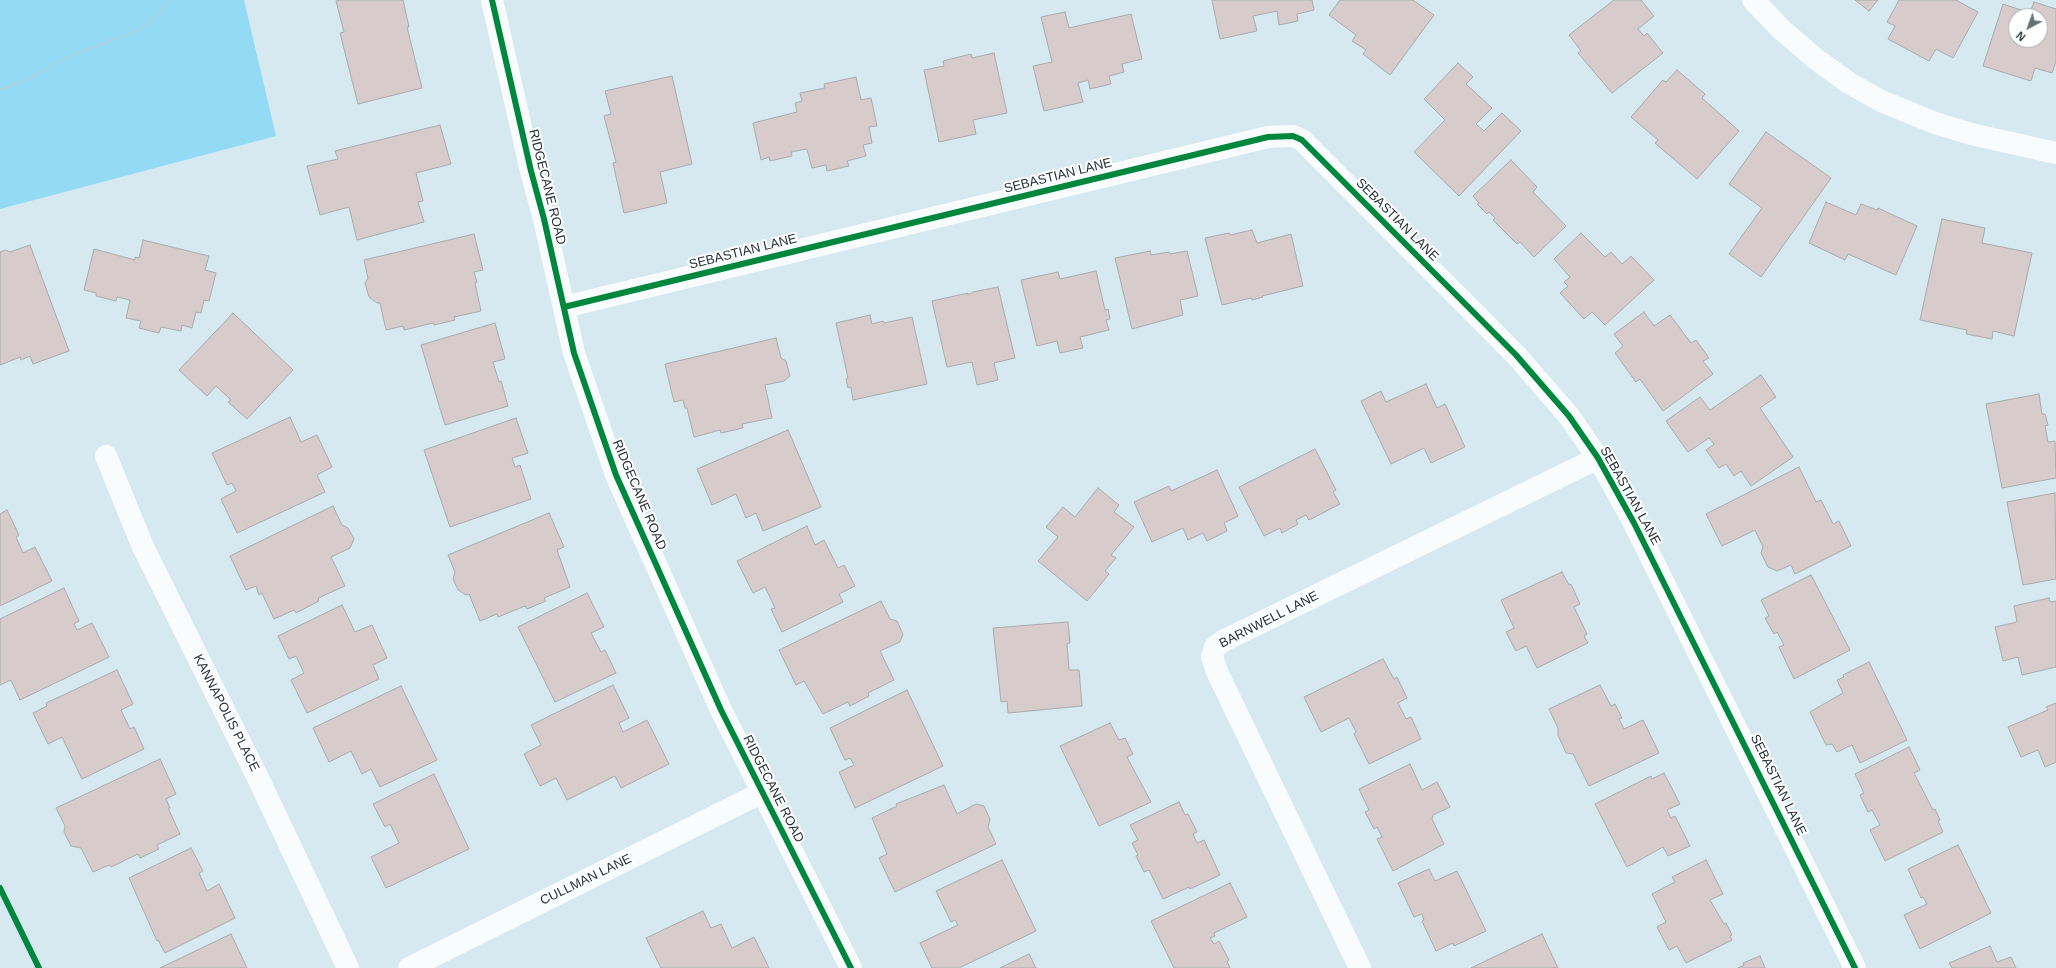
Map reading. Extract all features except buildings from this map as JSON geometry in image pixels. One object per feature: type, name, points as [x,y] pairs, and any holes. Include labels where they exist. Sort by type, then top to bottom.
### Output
[{"type":"street","name":"RIDGECANE ROAD","points":[[492,0],[574,354],[616,475],[722,710],[851,968]]},
{"type":"street","points":[[1753,0],[1782,30],[1817,60],[1848,83],[1881,100],[1935,123],[1971,134],[2056,153]]},
{"type":"street","name":"SEBASTIAN LANE","points":[[564,307],[1268,137],[1293,136],[1302,140],[1516,355],[1569,416],[1598,458],[1638,530],[1855,968]]},
{"type":"street","name":"KANNAPOLIS PLACE","points":[[106,456],[143,547],[257,776],[348,968]]},
{"type":"street","name":"BARNWELL LANE","points":[[1360,968],[1218,674],[1212,657],[1215,647],[1223,641],[1598,458]]},
{"type":"street","name":"CULLMAN LANE","points":[[409,968],[503,919],[645,851],[763,792]]},
{"type":"path","points":[[0,89],[19,83],[74,54],[139,30],[157,15],[168,0]]},
{"type":"shaded area","points":[[0,0],[244,0],[276,136],[0,209]]},
{"type":"cycle path","points":[[492,0],[574,353],[616,475],[721,710],[851,968]]},
{"type":"cycle path","points":[[564,307],[1268,137],[1293,136],[1302,140],[1516,355],[1569,416],[1598,458],[1634,523],[1855,968]]},
{"type":"cycle path","points":[[0,888],[39,968]]}]
